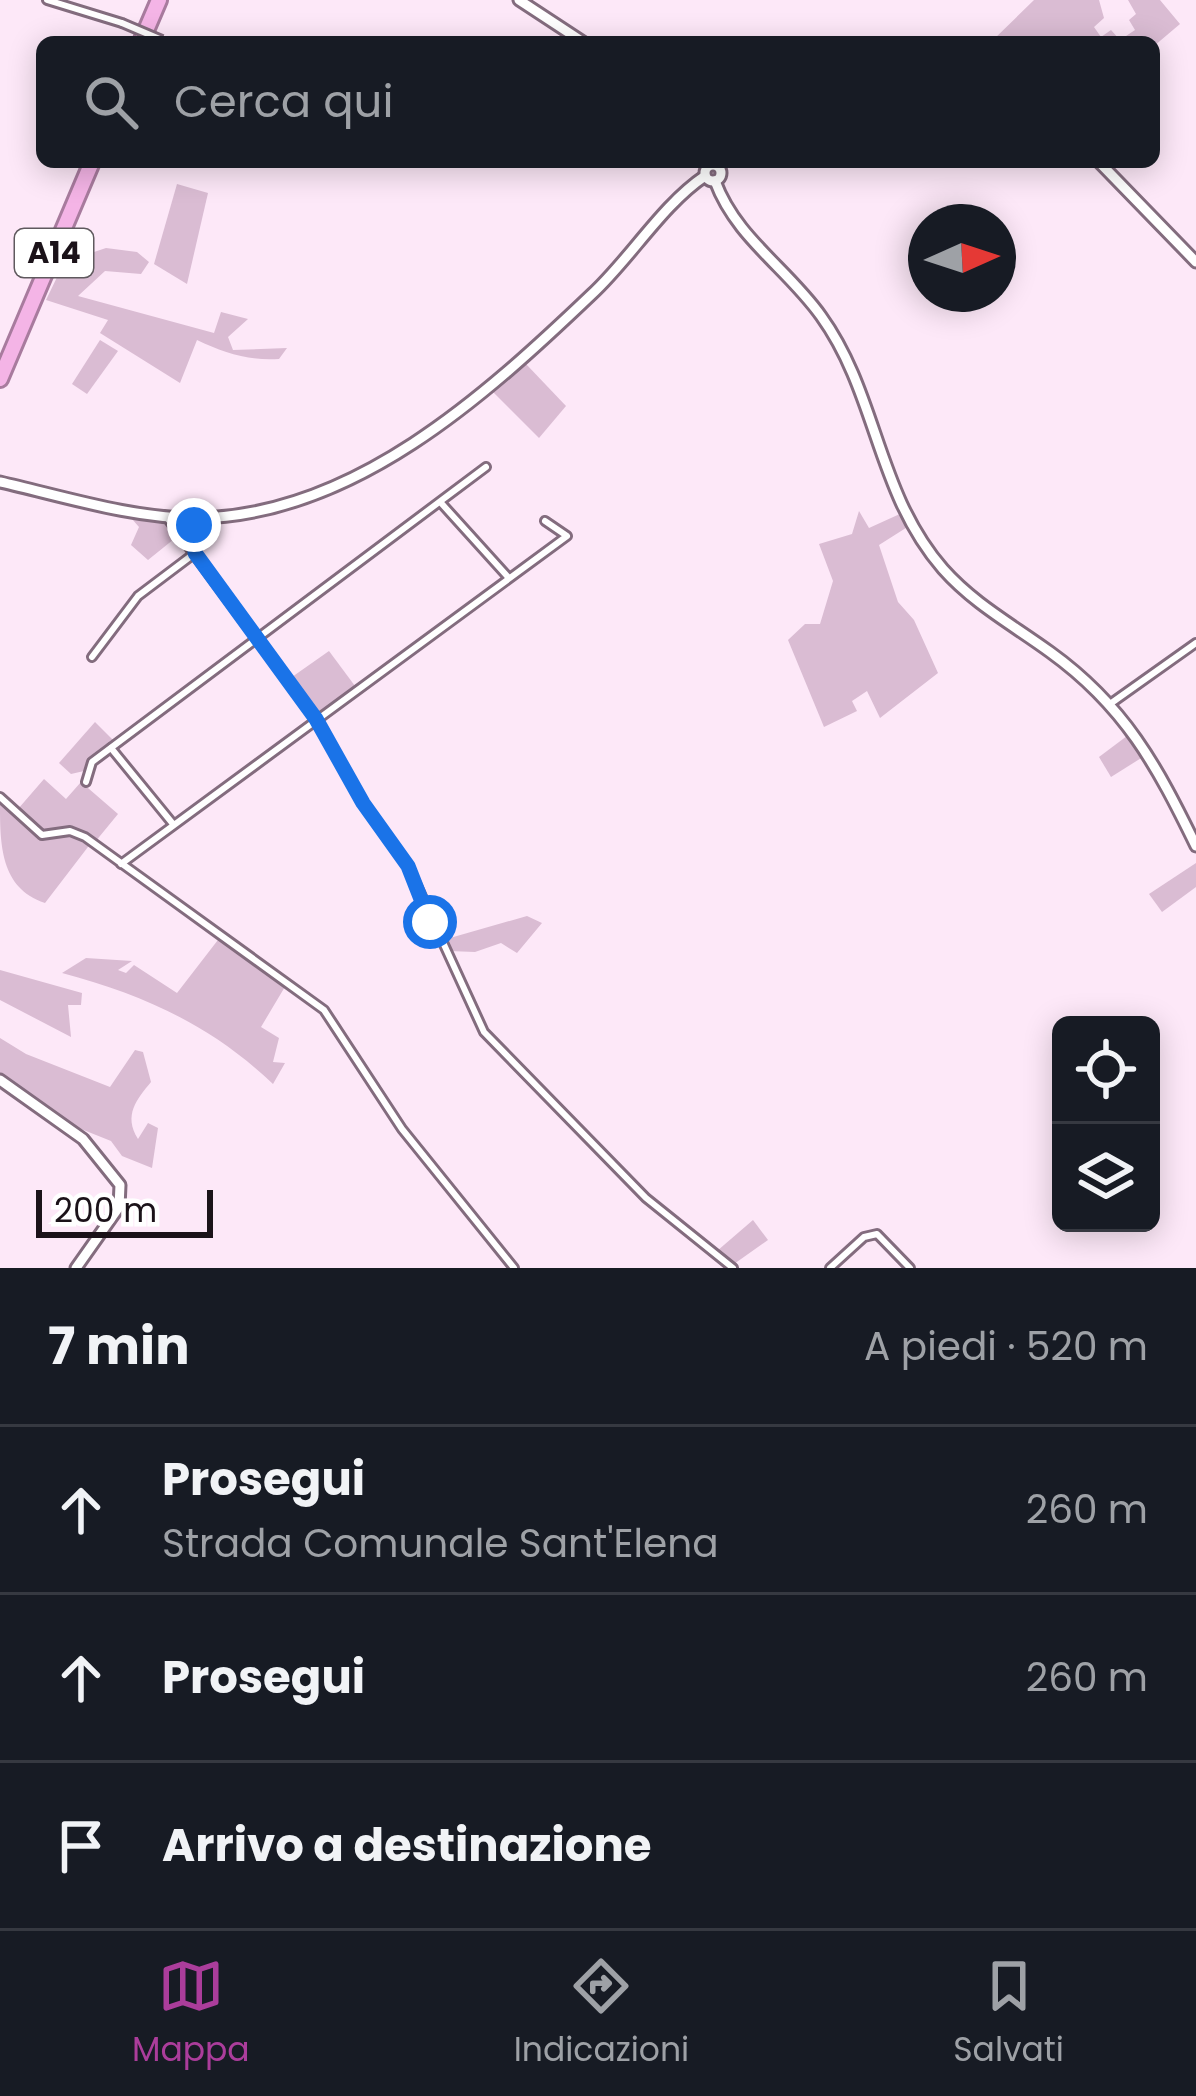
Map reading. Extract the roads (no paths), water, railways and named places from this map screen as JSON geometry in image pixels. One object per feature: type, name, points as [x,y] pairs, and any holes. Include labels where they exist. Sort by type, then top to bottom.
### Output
[{"type":"highway","points":[[140,36],[155,0]]},
{"type":"highway","name":"A14","points":[[0,360],[84,168]]},
{"type":"highway","name":"A14","points":[[0,379],[85,168]]},
{"type":"main road","points":[[518,0],[574,36]]},
{"type":"main road","points":[[1106,168],[1196,262]]},
{"type":"main road","points":[[0,482],[192,519],[308,500],[463,409],[595,292],[712,169],[736,223],[802,292],[833,335],[868,415],[895,499],[940,566],[975,600],[1052,653],[1110,704],[1149,750],[1196,846]]},
{"type":"main road","points":[[0,1080],[83,1139],[122,1190],[119,1207],[76,1268]]},
{"type":"street","points":[[47,0],[153,36]]},
{"type":"street","points":[[86,782],[92,763],[486,467]]},
{"type":"street","points":[[442,504],[509,578]]},
{"type":"street","points":[[161,514],[186,539],[316,719],[363,803],[408,866],[484,1032],[646,1198],[734,1268]]},
{"type":"street","points":[[197,535],[207,518]]},
{"type":"street","points":[[186,539],[192,519]]},
{"type":"street","points":[[92,657],[137,596],[195,553],[192,519]]},
{"type":"street","points":[[121,864],[567,536],[545,521]]},
{"type":"street","points":[[1110,704],[1196,643]]},
{"type":"street","points":[[112,748],[173,824]]},
{"type":"street","points":[[0,797],[42,836],[77,832],[324,1010],[402,1129],[514,1268]]},
{"type":"street","points":[[830,1268],[871,1234],[885,1238],[910,1268]]}]
